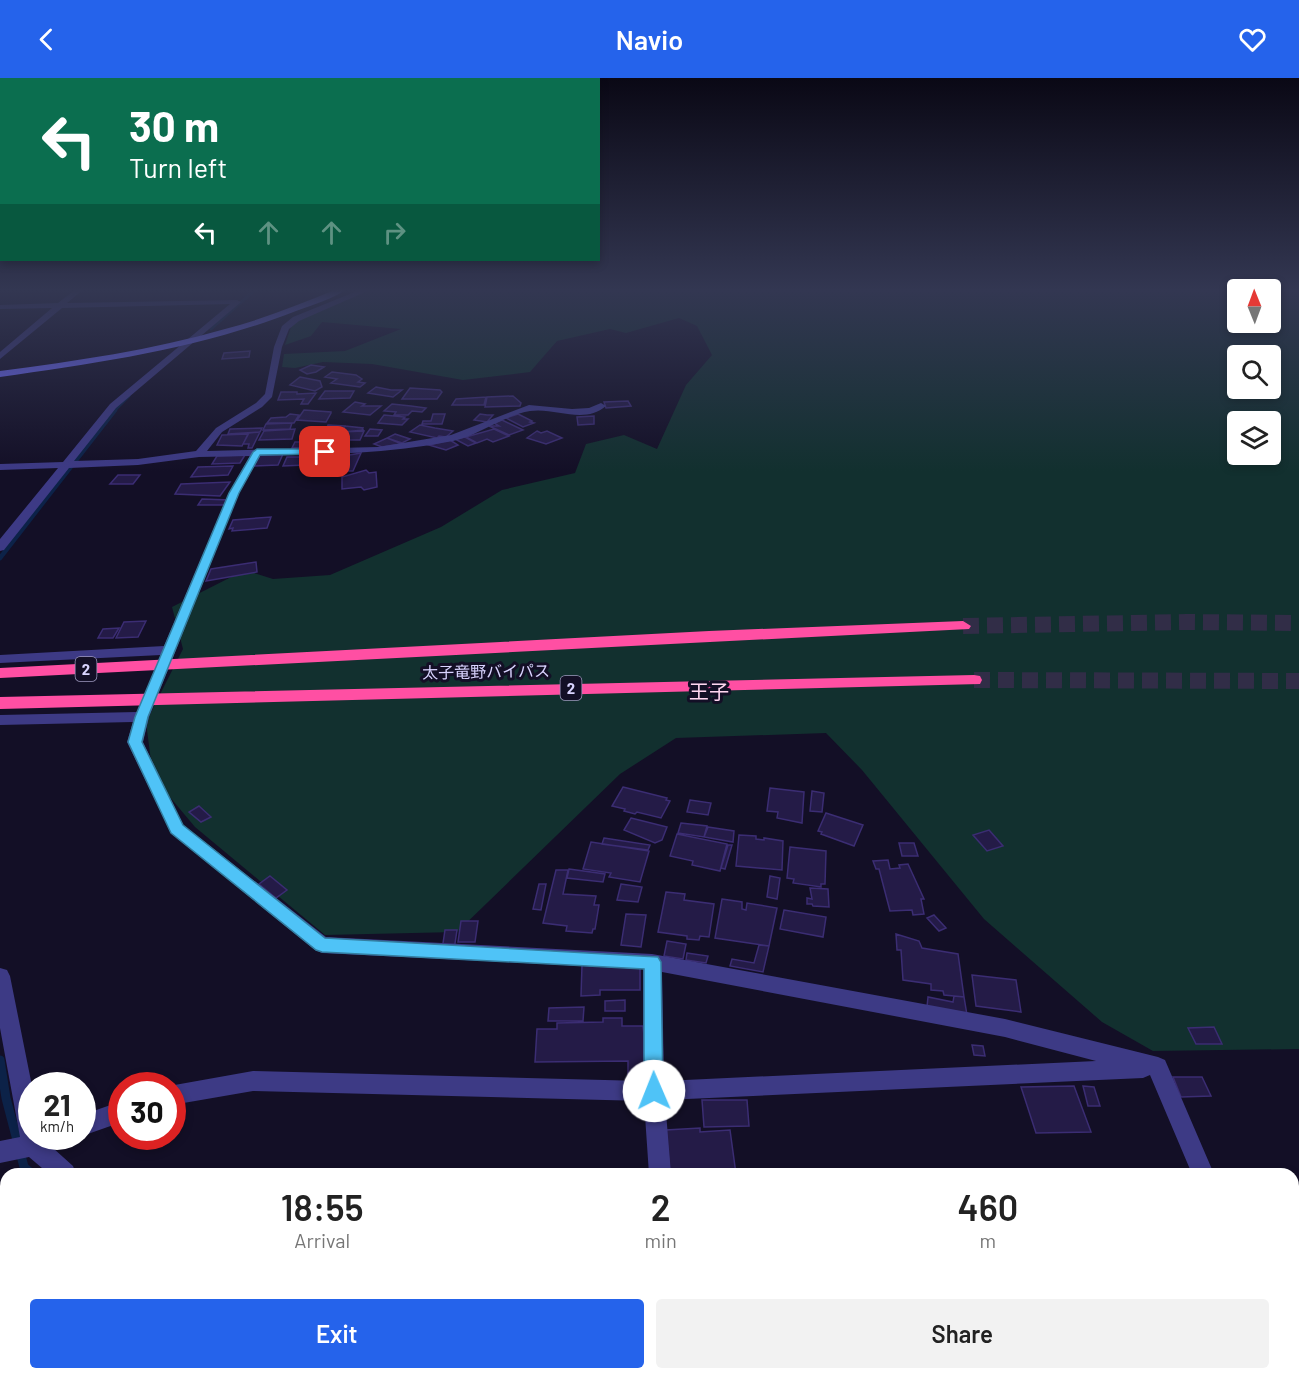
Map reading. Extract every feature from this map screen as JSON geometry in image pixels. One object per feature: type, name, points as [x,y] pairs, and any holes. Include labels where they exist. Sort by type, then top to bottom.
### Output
[{"type":"highway","name":"太子竜野バイパス","points":[[0,673],[171,658],[963,626]]},
{"type":"highway","name":"太子竜野バイパス","points":[[0,703],[974,680]]},
{"type":"main road","points":[[0,374],[150,350]]},
{"type":"street","points":[[0,547],[113,406],[179,350]]},
{"type":"street","points":[[199,454],[219,430],[259,405],[269,395],[278,350]]},
{"type":"street","points":[[0,467],[138,462],[199,454],[378,450],[453,438],[529,408],[572,412],[591,411],[601,406]]},
{"type":"street","points":[[257,452],[234,493],[171,658],[142,717],[135,742],[177,829],[322,945],[652,962],[1005,1028],[1158,1067]]},
{"type":"street","points":[[0,658],[171,658]]},
{"type":"street","points":[[0,720],[142,717]]},
{"type":"street","points":[[652,962],[654,1091],[660,1168]]},
{"type":"street","points":[[0,976],[25,1072]]},
{"type":"street","points":[[186,1093],[253,1082],[654,1091],[1158,1067]]},
{"type":"street","points":[[1158,1067],[1200,1168]]},
{"type":"street","points":[[0,1152],[18,1147]]},
{"type":"street","points":[[49,1150],[61,1168]]},
{"type":"green space","points":[[348,350],[549,350],[530,372],[463,380],[372,364],[323,362],[295,368],[282,367],[284,354]]},
{"type":"green space","points":[[709,350],[1227,350],[1227,399],[1281,399],[1281,350],[1299,350],[1299,1049],[1153,1051],[1102,1022],[984,919],[862,770],[826,733],[676,738],[620,774],[457,932],[325,935],[195,827],[153,777],[146,722],[183,649],[172,607],[245,570],[273,579],[330,575],[441,527],[502,490],[575,473],[586,444],[624,435],[657,449],[686,385],[712,355]]},
{"type":"building","points":[[250,351],[249,357],[222,359],[224,353]]},
{"type":"building","points":[[311,365],[324,367],[307,374],[300,370]]},
{"type":"building","points":[[332,372],[356,375],[362,379],[358,382],[365,383],[360,387],[331,383],[337,379],[325,377]]},
{"type":"building","points":[[300,377],[320,381],[322,387],[315,391],[290,385]]},
{"type":"building","points":[[376,387],[402,390],[393,397],[368,393]]},
{"type":"building","points":[[410,388],[442,392],[437,399],[402,399]]},
{"type":"building","points":[[325,391],[354,391],[350,398],[319,399]]},
{"type":"building","points":[[281,392],[316,393],[308,404],[301,404],[304,399],[278,400]]},
{"type":"building","points":[[513,396],[521,403],[520,406],[485,407],[487,397]]},
{"type":"building","points":[[486,397],[484,405],[452,405],[456,399]]},
{"type":"building","points":[[628,401],[631,406],[606,408],[604,402]]},
{"type":"building","points":[[355,402],[365,404],[362,406],[381,406],[370,415],[343,412]]},
{"type":"building","points":[[392,404],[426,408],[422,412],[412,411],[408,415],[394,415],[396,412],[384,411]]},
{"type":"building","points":[[304,410],[331,413],[326,422],[297,420]]},
{"type":"building","points":[[290,414],[299,415],[294,423],[267,423],[271,418],[286,417]]},
{"type":"building","points":[[433,414],[445,414],[442,424],[422,424],[423,421],[431,421]]},
{"type":"building","points":[[480,414],[493,415],[487,422],[474,420]]},
{"type":"building","points":[[518,414],[534,423],[523,427],[506,418]]},
{"type":"building","points":[[384,415],[408,419],[402,425],[378,423]]},
{"type":"building","points":[[594,416],[594,424],[578,425],[577,417]]},
{"type":"building","points":[[502,420],[523,430],[509,435],[489,426],[499,426],[494,423]]},
{"type":"building","points":[[292,423],[290,429],[263,430],[266,424]]},
{"type":"building","points":[[328,425],[345,426],[342,432],[364,431],[360,440],[323,441],[324,434],[328,432],[325,432]]},
{"type":"building","points":[[420,425],[453,431],[446,437],[437,438],[410,432]]},
{"type":"building","points":[[345,426],[363,428],[364,430],[342,432]]},
{"type":"building","points":[[262,428],[260,432],[228,434],[230,429]]},
{"type":"building","points":[[295,429],[292,439],[259,440],[264,431]]},
{"type":"building","points":[[370,429],[382,430],[378,436],[365,436]]},
{"type":"building","points":[[494,429],[509,436],[493,442],[487,439],[477,443],[466,437]]},
{"type":"building","points":[[537,431],[541,433],[547,431],[562,438],[546,444],[527,438]]},
{"type":"building","points":[[260,432],[252,448],[248,448],[249,444],[243,444],[249,433]]},
{"type":"building","points":[[248,434],[242,446],[217,445],[222,435]]},
{"type":"building","points":[[395,434],[410,439],[402,443],[387,438]]},
{"type":"building","points":[[465,437],[476,443],[468,446],[455,439]]},
{"type":"building","points":[[387,438],[402,444],[382,447],[374,444]]},
{"type":"building","points":[[450,440],[458,445],[446,450],[429,445]]},
{"type":"building","points":[[295,442],[313,442],[310,447],[292,448]]},
{"type":"building","points":[[318,453],[329,453],[327,457],[341,457],[334,471],[328,471],[330,468],[310,469]]},
{"type":"building","points":[[361,453],[353,471],[338,471],[344,456]]},
{"type":"building","points":[[283,454],[278,465],[254,466],[260,455]]},
{"type":"building","points":[[245,455],[240,463],[212,464],[217,456]]},
{"type":"building","points":[[287,457],[308,457],[305,465],[283,466]]},
{"type":"building","points":[[233,466],[228,475],[191,477],[198,467]]},
{"type":"building","points":[[366,470],[369,473],[376,472],[377,487],[364,490],[361,487],[342,489],[342,477]]},
{"type":"building","points":[[118,475],[140,475],[133,484],[110,484]]},
{"type":"building","points":[[230,482],[220,496],[175,494],[181,484]]},
{"type":"building","points":[[202,499],[229,500],[224,505],[198,505]]},
{"type":"building","points":[[271,517],[267,528],[232,531],[233,528],[229,529],[233,520]]},
{"type":"building","points":[[256,562],[257,572],[206,581],[211,569]]},
{"type":"building","points":[[146,621],[138,637],[116,638],[124,622]]},
{"type":"building","points":[[119,628],[113,638],[98,638],[103,629]]},
{"type":"building","points":[[623,787],[667,798],[666,800],[670,801],[661,818],[637,812],[635,814],[612,806]]},
{"type":"building","points":[[770,788],[804,792],[802,823],[777,818],[778,812],[767,811]]},
{"type":"building","points":[[812,791],[824,793],[822,812],[810,811]]},
{"type":"building","points":[[690,800],[711,803],[708,815],[687,812]]},
{"type":"building","points":[[199,806],[211,817],[201,822],[189,812]]},
{"type":"building","points":[[826,813],[863,825],[854,846],[818,831]]},
{"type":"building","points":[[631,818],[667,827],[662,840],[655,843],[624,830]]},
{"type":"building","points":[[681,823],[707,826],[704,837],[678,833]]},
{"type":"building","points":[[708,827],[734,831],[733,842],[704,837]]},
{"type":"building","points":[[989,830],[1003,846],[987,851],[973,835]]},
{"type":"building","points":[[677,834],[727,844],[720,871],[692,865],[693,861],[670,856]]},
{"type":"building","points":[[739,835],[783,841],[782,870],[736,866]]},
{"type":"building","points":[[604,838],[650,845],[648,850],[602,844]]},
{"type":"building","points":[[591,842],[649,851],[640,882],[609,877],[611,873],[583,869]]},
{"type":"building","points":[[899,843],[914,843],[918,856],[902,856]]},
{"type":"building","points":[[728,845],[732,845],[725,869],[721,868]]},
{"type":"building","points":[[790,847],[826,851],[825,884],[821,884],[821,887],[793,883],[794,879],[787,878]]},
{"type":"building","points":[[888,860],[890,869],[908,864],[924,899],[921,899],[924,914],[913,915],[912,910],[890,911],[879,869],[876,869],[873,861]]},
{"type":"building","points":[[569,869],[605,874],[603,882],[567,878]]},
{"type":"building","points":[[556,870],[568,870],[563,894],[596,896],[594,905],[599,905],[595,929],[592,933],[566,931],[567,926],[543,923]]},
{"type":"building","points":[[270,876],[287,890],[276,898],[259,884]]},
{"type":"building","points":[[770,876],[780,878],[777,899],[767,897]]},
{"type":"building","points":[[539,884],[546,884],[541,910],[533,909]]},
{"type":"building","points":[[621,884],[642,887],[638,902],[617,900]]},
{"type":"building","points":[[810,888],[828,889],[829,907],[807,904],[807,898],[812,899]]},
{"type":"building","points":[[666,892],[685,894],[684,900],[714,904],[709,937],[700,936],[699,940],[687,939],[687,936],[658,932]]},
{"type":"building","points":[[722,899],[742,902],[742,909],[746,910],[747,903],[777,908],[769,946],[715,938]]},
{"type":"building","points":[[784,910],[826,917],[823,937],[780,929]]},
{"type":"building","points":[[626,914],[646,915],[641,947],[621,945]]},
{"type":"building","points":[[934,915],[946,928],[939,931],[927,918]]},
{"type":"building","points":[[461,921],[478,921],[475,942],[458,942]]},
{"type":"building","points":[[445,930],[457,930],[454,950],[442,950]]},
{"type":"building","points":[[896,934],[919,941],[922,948],[958,954],[964,997],[944,995],[943,991],[931,990],[931,984],[903,980],[901,950],[897,950]]},
{"type":"building","points":[[667,941],[686,944],[683,959],[664,956]]},
{"type":"building","points":[[759,945],[769,946],[763,972],[730,966],[732,959],[754,963]]},
{"type":"building","points":[[687,953],[708,956],[706,963],[686,960]]},
{"type":"building","points":[[582,965],[640,965],[640,990],[600,990],[600,995],[581,996]]},
{"type":"building","points":[[972,975],[1016,980],[1021,1012],[976,1006]]},
{"type":"building","points":[[954,996],[964,997],[967,1015],[927,1007],[928,997],[953,1002]]},
{"type":"building","points":[[625,1000],[625,1011],[605,1011],[605,1001]]},
{"type":"building","points":[[584,1007],[583,1021],[548,1021],[549,1008]]},
{"type":"building","points":[[603,1018],[622,1018],[622,1026],[643,1026],[648,1074],[628,1075],[628,1061],[535,1062],[537,1029],[557,1029],[557,1023],[603,1022]]},
{"type":"building","points":[[1214,1027],[1222,1044],[1196,1044],[1188,1028]]},
{"type":"building","points":[[972,1045],[983,1046],[985,1056],[974,1055]]},
{"type":"building","points":[[1173,1077],[1202,1077],[1211,1096],[1181,1097]]},
{"type":"building","points":[[1074,1086],[1091,1132],[1036,1133],[1021,1087]]},
{"type":"building","points":[[1083,1086],[1094,1087],[1100,1106],[1088,1106]]},
{"type":"building","points":[[702,1100],[747,1100],[749,1126],[704,1127]]},
{"type":"building","points":[[700,1128],[700,1132],[730,1130],[735,1168],[669,1168],[666,1130]]},
{"type":"waterway","points":[[115,410],[129,396]]},
{"type":"waterway","points":[[0,558],[115,410]]},
{"type":"waterway","points":[[0,1060],[6,1098],[25,1168]]},
{"type":"tunnel","points":[[963,626],[1186,622],[1299,623]]},
{"type":"tunnel","points":[[974,680],[1299,681]]},
{"type":"district","name":"王子","points":[[709,691]]},
{"type":"route","points":[[325,452],[257,452],[234,493],[142,717],[135,742],[177,829],[322,945],[652,962],[654,1091]]}]
